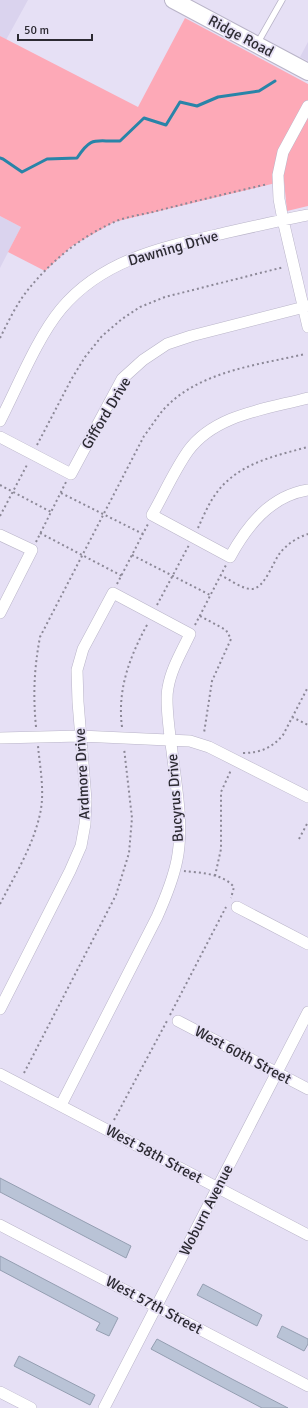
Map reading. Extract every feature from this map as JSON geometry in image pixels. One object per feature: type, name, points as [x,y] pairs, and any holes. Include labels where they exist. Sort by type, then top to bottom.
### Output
[{"type":"main road","name":"Ridge Road","points":[[173,0],[307,70]]},
{"type":"street","points":[[308,106],[283,152],[278,175],[283,220],[306,306],[308,327]]},
{"type":"street","name":"Dawning Drive","points":[[0,420],[47,329],[61,309],[86,284],[111,268],[138,256],[169,246],[308,215]]},
{"type":"street","name":"Gifford Drive","points":[[71,474],[122,380],[144,360],[167,344],[191,336],[306,306]]},
{"type":"street","points":[[308,398],[232,418],[210,430],[189,450],[152,515],[192,538],[230,557],[244,533],[257,517],[277,502],[308,490]]},
{"type":"street","points":[[0,438],[71,474]]},
{"type":"street","points":[[0,535],[32,550],[0,613]]},
{"type":"street","points":[[113,593],[190,634]]},
{"type":"street","name":"Ardmore Drive","points":[[0,1009],[70,871],[81,846],[85,824],[86,800],[80,736],[77,670],[83,649],[113,593]]},
{"type":"street","name":"Bucyrus Drive","points":[[61,1105],[157,917],[169,891],[178,859],[180,832],[170,739],[168,688],[175,665],[190,634]]},
{"type":"street","points":[[0,738],[80,736],[190,741],[209,747],[308,798]]},
{"type":"street","points":[[232,903],[308,944]]},
{"type":"street","name":"Woburn Avenue","points":[[104,1408],[308,1012]]},
{"type":"street","name":"West 60th Street","points":[[178,1021],[308,1089]]},
{"type":"street","name":"West 58th Street","points":[[0,1074],[308,1235]]},
{"type":"street","name":"West 57th Street","points":[[0,1225],[308,1386]]},
{"type":"street","points":[[0,1392],[31,1408]]},
{"type":"lane","points":[[257,44],[282,0]]},
{"type":"path","points":[[0,338],[23,297],[45,271],[72,246],[103,228],[114,222],[150,212],[268,184]]},
{"type":"path","points":[[0,516],[71,380],[85,358],[102,336],[122,319],[140,307],[164,297],[284,267]]},
{"type":"path","points":[[36,727],[33,694],[35,662],[40,637],[144,436],[165,408],[186,391],[209,379],[231,372],[305,354]]},
{"type":"path","points":[[122,727],[123,682],[134,649],[151,613],[173,576],[215,495],[237,472],[265,458],[308,447]]},
{"type":"path","points":[[32,550],[71,474]]},
{"type":"path","points":[[0,485],[51,512]]},
{"type":"path","points":[[61,493],[143,534]]},
{"type":"path","points":[[113,593],[152,515]]},
{"type":"path","points":[[40,533],[122,576]]},
{"type":"path","points":[[220,575],[249,590],[256,589],[262,584],[281,552],[292,542],[308,534]]},
{"type":"path","points":[[132,555],[210,595]]},
{"type":"path","points":[[190,634],[230,557]]},
{"type":"path","points":[[200,616],[226,630],[231,639],[212,681],[204,733]]},
{"type":"path","points":[[240,753],[257,753],[268,748],[283,736],[308,688]]},
{"type":"path","points":[[292,717],[308,725]]},
{"type":"path","points":[[0,904],[32,840],[40,813],[42,788],[38,746]]},
{"type":"path","points":[[24,1073],[116,895],[129,853],[132,818],[124,746]]},
{"type":"path","points":[[215,876],[221,849],[221,792],[231,770]]},
{"type":"path","points":[[299,839],[308,822]]},
{"type":"path","points":[[114,1120],[232,903],[234,887],[225,880],[215,876],[175,869]]},
{"type":"shaded area","points":[[0,0],[28,0],[6,40],[0,36]]},
{"type":"shaded area","points":[[185,18],[308,84],[308,206],[287,211],[284,181],[114,222],[72,246],[45,271],[8,252],[21,227],[0,216],[0,36],[138,107]]},
{"type":"shaded area","points":[[308,42],[308,61],[300,57]]},
{"type":"shaded area","points":[[0,216],[21,227],[0,268]]},
{"type":"building","points":[[0,1178],[131,1246],[126,1258],[0,1192]]},
{"type":"building","points":[[0,1256],[118,1318],[109,1336],[96,1330],[100,1323],[0,1270]]},
{"type":"building","points":[[203,1284],[262,1315],[257,1326],[197,1295]]},
{"type":"building","points":[[282,1326],[308,1339],[308,1344],[304,1351],[277,1337]]},
{"type":"building","points":[[157,1339],[288,1408],[262,1408],[151,1349]]},
{"type":"building","points":[[19,1356],[95,1395],[90,1405],[14,1366]]},
{"type":"waterway","points":[[0,158],[22,172],[47,159],[77,158],[87,146],[95,141],[120,141],[144,118],[166,125],[180,102],[197,106],[218,97],[259,91],[275,81]]}]
